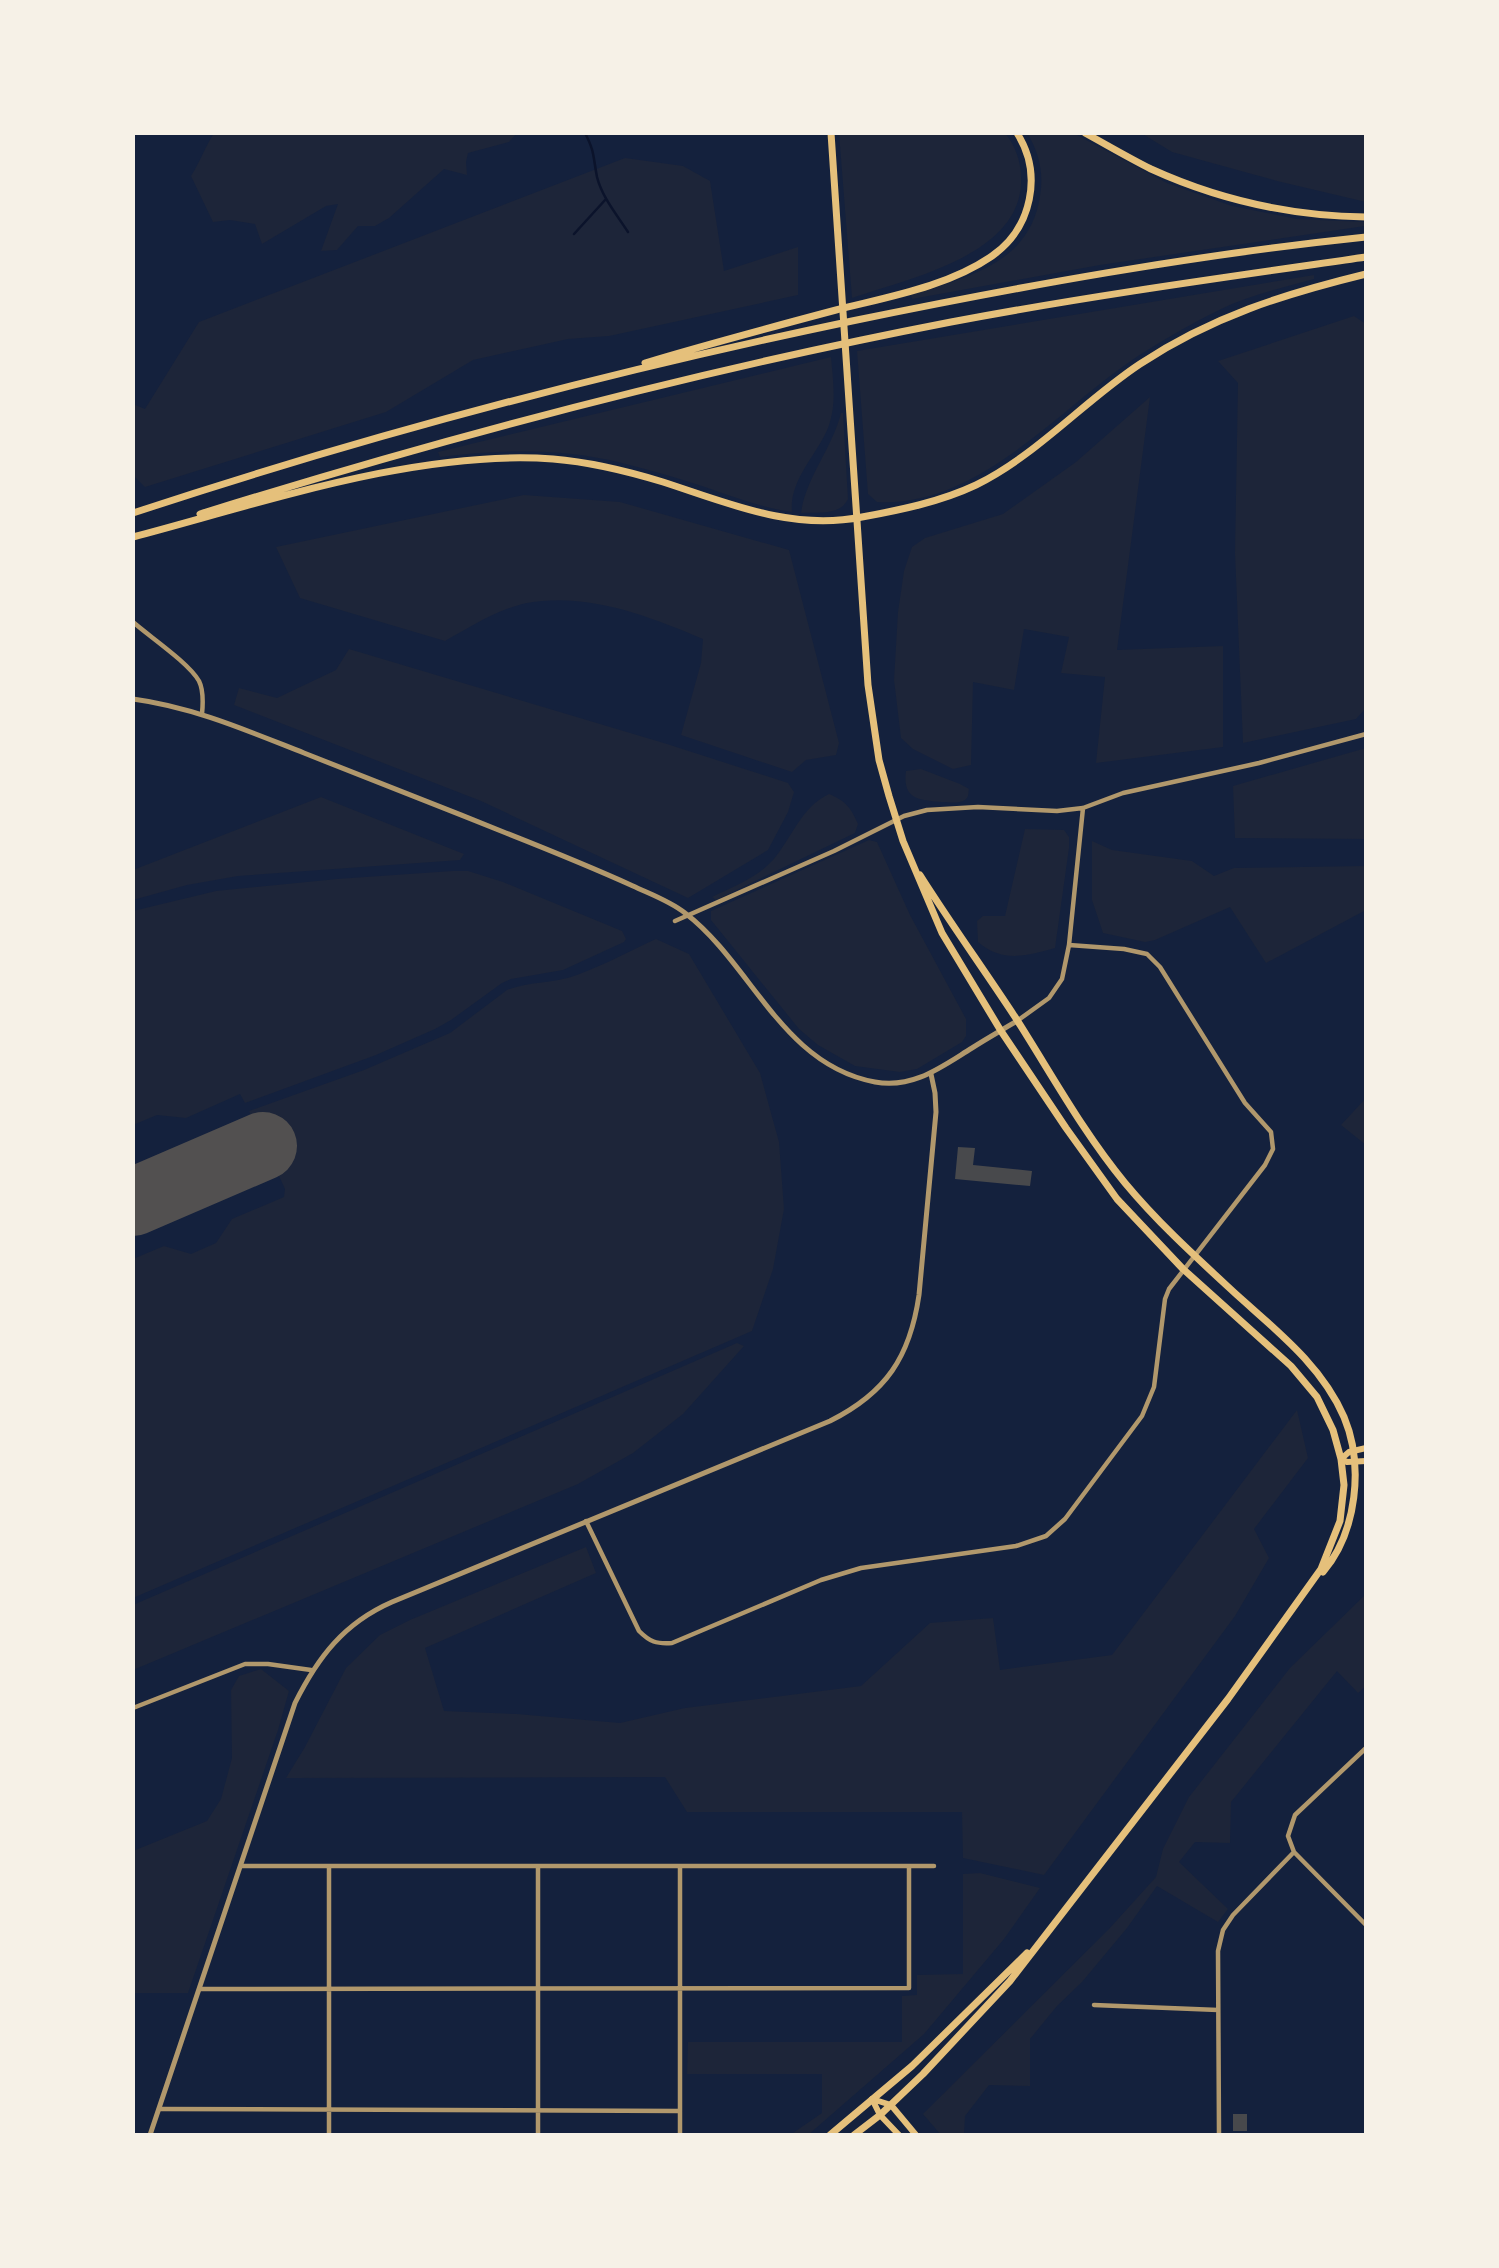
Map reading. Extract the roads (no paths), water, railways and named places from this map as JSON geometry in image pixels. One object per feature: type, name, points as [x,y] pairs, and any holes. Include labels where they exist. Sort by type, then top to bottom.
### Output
[{"type":"main road","points":[[831,133],[872,722],[879,760],[896,820],[942,933],[1001,1031],[1095,1170],[1147,1232],[1306,1383],[1326,1413],[1341,1459],[1344,1485],[1340,1521],[1329,1552],[1306,1591]]},
{"type":"main road","points":[[133,513],[229,481],[425,423],[902,293],[977,265],[1004,247],[1026,214],[1031,174],[1025,147],[1017,133]]},
{"type":"main road","points":[[1085,133],[1149,168],[1209,192],[1253,205],[1290,211],[1366,217]]},
{"type":"main road","points":[[554,389],[937,303],[1121,271],[1366,237]]},
{"type":"main road","points":[[133,536],[441,441],[597,401],[800,354],[950,322],[1084,299],[1366,257]]},
{"type":"main road","points":[[133,536],[374,475],[464,460],[522,458],[554,459],[608,467],[764,515],[815,520],[857,518],[922,504],[976,485],[1028,452],[1139,365],[1213,323],[1298,290],[1366,274]]},
{"type":"main road","points":[[854,2135],[891,2105],[972,2024],[1010,1981],[1228,1699],[1306,1591],[1333,1560],[1352,1508],[1354,1463],[1343,1415],[1318,1374],[1289,1343],[1158,1221],[1104,1156],[910,859]]},
{"type":"main road","points":[[1341,1459],[1353,1450],[1366,1448]]},
{"type":"main road","points":[[1341,1459],[1354,1463],[1366,1461]]},
{"type":"main road","points":[[830,2135],[963,2017],[1042,1938]]},
{"type":"main road","points":[[872,2099],[891,2105],[916,2135]]},
{"type":"main road","points":[[872,2099],[880,2115],[899,2135]]},
{"type":"street","points":[[133,622],[188,668],[200,682],[202,714]]},
{"type":"street","points":[[133,699],[202,714],[604,873],[658,897],[690,917],[722,946],[776,1020],[795,1038],[843,1071],[890,1084],[909,1082],[931,1074],[1017,1021],[1056,990],[1062,979],[1069,945],[1083,808]]},
{"type":"street","points":[[675,921],[690,917],[896,820],[927,810],[978,807],[1057,811],[1083,808],[1123,793],[1259,763],[1366,734]]},
{"type":"street","points":[[586,1521],[639,1631],[649,1642],[658,1644],[672,1643],[809,1585],[861,1568],[1016,1546],[1046,1536],[1065,1519],[1142,1416],[1149,1402],[1156,1374],[1165,1299],[1169,1289],[1265,1166],[1273,1149],[1271,1132],[1245,1104],[1160,967],[1147,954],[1069,945]]},
{"type":"street","points":[[150,2135],[279,1749],[295,1703],[311,1671],[354,1623],[377,1609],[830,1421],[858,1407],[882,1384],[902,1355],[916,1318],[936,1112],[931,1074]]},
{"type":"street","points":[[133,1709],[244,1664],[268,1664],[311,1671]]},
{"type":"street","points":[[1366,1748],[1295,1815],[1288,1836],[1294,1852],[1366,1925]]},
{"type":"street","points":[[1219,2135],[1218,1951],[1223,1930],[1233,1915],[1294,1852]]},
{"type":"street","points":[[241,1866],[934,1866]]},
{"type":"street","points":[[329,1866],[329,2135]]},
{"type":"street","points":[[538,1866],[538,2135]]},
{"type":"street","points":[[680,1866],[680,2135]]},
{"type":"street","points":[[200,1989],[909,1987],[909,1866]]},
{"type":"street","points":[[1094,2005],[1218,2010]]},
{"type":"street","points":[[159,2109],[680,2111]]},
{"type":"waterway","points":[[585,133],[602,192],[628,232]]},
{"type":"waterway","points":[[574,234],[606,199]]}]
